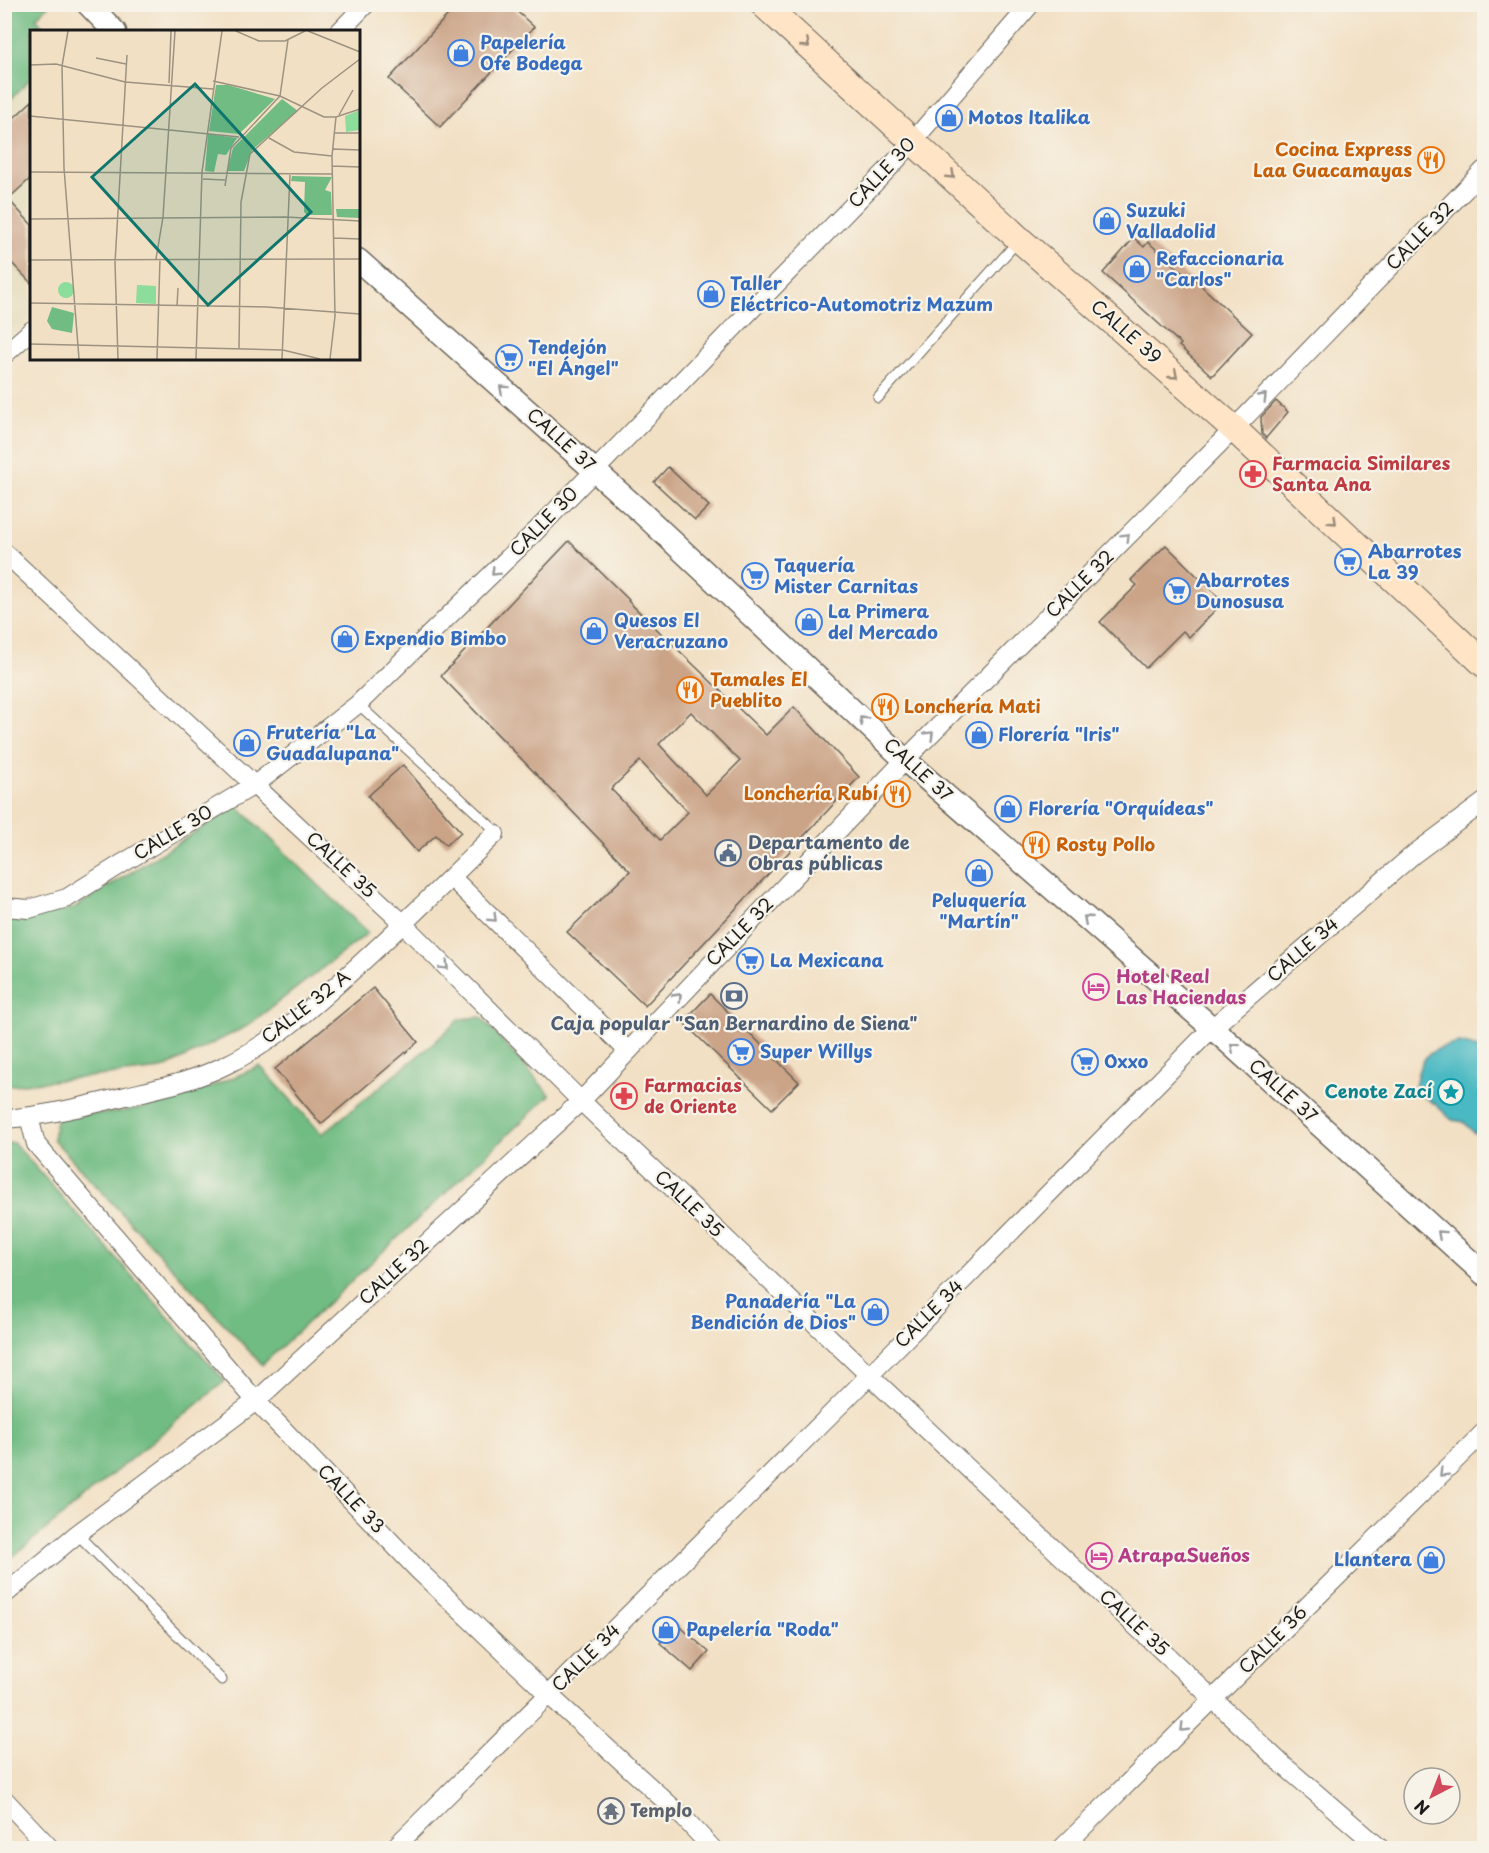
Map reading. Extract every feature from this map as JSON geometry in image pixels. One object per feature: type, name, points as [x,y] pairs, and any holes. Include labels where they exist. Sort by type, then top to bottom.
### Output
[{"type":"main road","name":"CALLE 39","points":[[763,4],[1019,239],[1233,428],[1485,664]]},
{"type":"street","points":[[88,4],[113,30]]},
{"type":"street","points":[[341,30],[366,4]]},
{"type":"street","name":"CALLE 30","points":[[4,907],[29,909],[67,898],[123,862],[256,784],[358,704],[488,579],[914,141],[937,111],[1031,4]]},
{"type":"street","name":"CALLE 32","points":[[4,1595],[77,1534],[256,1401],[581,1101],[905,760],[1485,170]]},
{"type":"street","name":"CALLE 37","points":[[360,262],[594,470],[905,760],[1212,1028],[1485,1274]]},
{"type":"street","points":[[4,355],[30,332]]},
{"type":"street","name":"CALLE 35","points":[[4,552],[256,784],[404,925],[581,1101],[1282,1764],[1380,1848]]},
{"type":"street","name":"CALLE 34","points":[[394,1848],[869,1375],[1212,1028],[1414,854],[1485,802]]},
{"type":"street","name":"CALLE 32 A","points":[[4,1119],[29,1117],[178,1084],[226,1065],[287,1028],[328,994],[404,925],[495,834]]},
{"type":"street","points":[[451,877],[628,1051]]},
{"type":"street","name":"CALLE 33","points":[[29,1117],[36,1144],[256,1401],[418,1570],[549,1695],[684,1818],[712,1848]]},
{"type":"street","name":"CALLE 36","points":[[1062,1848],[1485,1432]]},
{"type":"street","points":[[4,1799],[50,1848]]},
{"type":"lane","points":[[878,398],[1019,239]]},
{"type":"lane","points":[[358,704],[496,831],[495,834]]},
{"type":"lane","points":[[77,1534],[222,1680]]},
{"type":"shaded area","points":[[30,79],[30,318],[5,344],[4,105]]},
{"type":"green space","points":[[5,4],[49,5],[36,18],[43,26],[39,30],[30,30],[30,79],[5,105]]},
{"type":"green space","points":[[237,806],[368,933],[247,1026],[162,1069],[5,1086],[5,916],[25,918],[74,908]]},
{"type":"green space","points":[[481,1017],[550,1095],[262,1365],[53,1139],[56,1119],[73,1115],[125,1111],[160,1103],[260,1066],[322,1134],[460,1019]]},
{"type":"green space","points":[[4,1143],[14,1143],[225,1381],[5,1563]]},
{"type":"water","name":"Cenote Zací","points":[[1460,1043],[1484,1052],[1484,1138],[1473,1132],[1464,1122],[1452,1120],[1415,1088],[1419,1068],[1427,1056],[1440,1048]]},
{"type":"building","name":"Papelería Ofe Bodega","points":[[458,4],[509,4],[534,27],[440,127],[389,79]]},
{"type":"building","points":[[30,103],[30,179],[8,199],[30,223],[30,282],[4,255],[4,127]]},
{"type":"building","points":[[1134,238],[1144,247],[1148,242],[1192,281],[1194,279],[1252,333],[1212,376],[1179,346],[1181,344],[1103,273]]},
{"type":"building","points":[[1276,401],[1288,412],[1266,438],[1262,434],[1261,417]]},
{"type":"building","points":[[668,467],[709,506],[695,520],[654,482]]},
{"type":"building","points":[[569,541],[766,735],[794,707],[859,777],[645,1006],[567,932],[630,871],[441,676]],"holes":[[[691,712],[740,761],[706,795],[659,744]],[[640,761],[688,812],[660,840],[611,789]]]},
{"type":"building","points":[[1166,545],[1223,602],[1189,637],[1183,631],[1146,668],[1100,622],[1137,585],[1131,580]]},
{"type":"building","points":[[403,765],[461,832],[446,845],[436,835],[417,852],[368,796]]},
{"type":"building","points":[[373,988],[418,1042],[321,1124],[275,1069]]},
{"type":"building","name":"Super Willys","points":[[710,994],[799,1082],[772,1109],[683,1022]]},
{"type":"building","points":[[677,1624],[709,1652],[692,1671],[660,1643]]},
{"type":"place","name":"Papelería Ofe Bodega","points":[[461,53]]},
{"type":"place","name":"Motos Italika","points":[[949,118]]},
{"type":"place","name":"Cocina Express Laa Guacamayas","points":[[1431,160]]},
{"type":"place","name":"Suzuki Valladolid","points":[[1107,221]]},
{"type":"place","name":"Refaccionaria \"Carlos\"","points":[[1137,269]]},
{"type":"place","name":"Taller Eléctrico-Automotriz Mazum","points":[[711,294]]},
{"type":"place","name":"Tendejón \"El Ángel\"","points":[[509,358]]},
{"type":"place","name":"Farmacia Similares Santa Ana","points":[[1253,474]]},
{"type":"place","name":"Abarrotes La 39","points":[[1348,562]]},
{"type":"place","name":"Taquería Mister Carnitas","points":[[755,576]]},
{"type":"place","name":"Abarrotes Dunosusa","points":[[1177,591]]},
{"type":"place","name":"La Primera del Mercado","points":[[809,622]]},
{"type":"place","name":"Quesos El Veracruzano","points":[[594,631]]},
{"type":"place","name":"Expendio Bimbo","points":[[345,639]]},
{"type":"place","name":"Tamales El Pueblito","points":[[690,690]]},
{"type":"place","name":"Lonchería Mati","points":[[885,707]]},
{"type":"place","name":"Florería \"Iris\"","points":[[979,735]]},
{"type":"place","name":"Frutería \"La Guadalupana\"","points":[[247,743]]},
{"type":"place","name":"Lonchería Rubí","points":[[897,794]]},
{"type":"place","name":"Florería \"Orquídeas\"","points":[[1008,809]]},
{"type":"place","name":"Rosty Pollo","points":[[1036,845]]},
{"type":"place","name":"Departamento de Obras públicas","points":[[728,853]]},
{"type":"place","name":"Peluquería \"Martín\"","points":[[979,873]]},
{"type":"place","name":"La Mexicana","points":[[750,961]]},
{"type":"place","name":"Hotel Real Las Haciendas","points":[[1096,987]]},
{"type":"place","name":"Caja popular \"San Bernardino de Siena\"","points":[[734,996]]},
{"type":"place","name":"Super Willys","points":[[741,1052]]},
{"type":"place","name":"Oxxo","points":[[1085,1062]]},
{"type":"place","name":"Cenote Zací","points":[[1451,1092]]},
{"type":"place","name":"Farmacias de Oriente","points":[[624,1096]]},
{"type":"place","name":"Panadería \"La Bendición de Dios\"","points":[[875,1312]]},
{"type":"place","name":"AtrapaSueños","points":[[1099,1556]]},
{"type":"place","name":"Llantera","points":[[1431,1560]]},
{"type":"place","name":"Papelería \"Roda\"","points":[[666,1630]]},
{"type":"place","name":"Templo","points":[[611,1811]]}]
